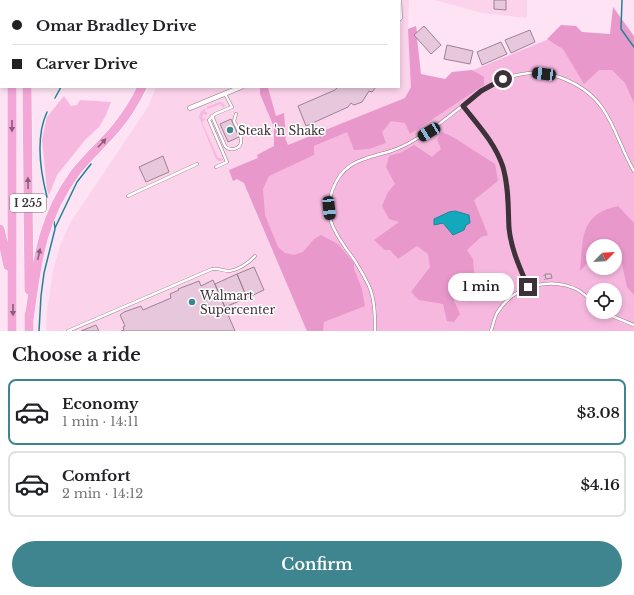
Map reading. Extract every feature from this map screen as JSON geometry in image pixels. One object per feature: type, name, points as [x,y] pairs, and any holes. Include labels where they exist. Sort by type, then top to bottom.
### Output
[{"type":"highway","name":"I 255","points":[[12,88],[12,331]]},
{"type":"highway","name":"I 255","points":[[27,88],[29,331]]},
{"type":"highway","points":[[29,320],[40,250],[44,234],[54,208],[75,173],[119,125],[141,88]]},
{"type":"highway","points":[[0,229],[12,288]]},
{"type":"street","points":[[190,108],[239,88]]},
{"type":"lane","points":[[400,0],[400,19]]},
{"type":"lane","points":[[375,331],[374,305],[369,288],[355,261],[337,236],[331,223],[329,208],[333,190],[343,172],[353,163],[416,140],[441,124],[493,84],[503,79],[514,75],[536,73],[553,75],[566,80],[586,91],[603,108],[634,171]]},
{"type":"lane","points":[[216,167],[227,162],[209,120],[212,116],[232,107],[226,94]]},
{"type":"lane","points":[[463,106],[491,142],[501,163],[508,190],[509,229],[511,240],[528,287]]},
{"type":"lane","points":[[212,116],[225,146],[230,149],[241,144],[240,135],[234,121],[236,114]]},
{"type":"lane","points":[[128,196],[197,164]]},
{"type":"lane","points":[[68,331],[212,269],[218,268],[228,271],[248,264],[255,256]]},
{"type":"lane","points":[[491,331],[496,315],[502,307],[513,297],[528,287],[556,284],[579,290],[586,296]]},
{"type":"lane","points":[[619,319],[634,325]]},
{"type":"path","points":[[544,275],[545,284]]},
{"type":"shaded area","points":[[400,0],[409,0],[408,29],[412,95],[237,167],[307,331],[46,331],[53,270],[60,246],[70,223],[148,107],[156,88],[400,88]]},
{"type":"shaded area","points":[[435,0],[527,0],[527,18],[482,13]]},
{"type":"shaded area","points":[[613,7],[634,36],[634,103],[625,83],[612,70],[599,70],[584,84],[563,49],[547,39],[561,25],[576,26],[582,32],[610,34]]},
{"type":"shaded area","points":[[416,26],[417,32],[414,35],[417,38],[421,74],[445,79],[452,72],[472,70],[484,77],[484,85],[410,134],[405,123],[391,121],[382,132],[386,143],[369,149],[354,150],[347,132],[314,146],[314,155],[269,176],[263,189],[265,215],[278,247],[285,253],[294,255],[303,252],[314,239],[321,235],[338,244],[354,263],[354,269],[362,289],[365,306],[324,322],[323,331],[307,331],[244,183],[237,179],[233,181],[229,170],[258,158],[257,155],[274,146],[274,127],[260,94],[260,88],[268,88],[276,116],[284,113],[285,138],[288,145],[405,98],[411,87],[408,29]]},
{"type":"shaded area","points":[[566,32],[634,48],[634,331],[307,331],[237,167]]},
{"type":"shaded area","points":[[64,96],[71,106],[77,105],[80,100],[111,102],[99,127],[85,140],[57,175],[49,195],[47,190],[42,139],[47,117]]},
{"type":"shaded area","points":[[219,102],[223,103],[225,106],[222,107],[221,104],[205,110],[207,115],[203,114],[202,118],[206,119],[202,122],[218,158],[223,158],[222,161],[216,159],[199,117],[200,113],[204,109],[207,109],[207,107]]},
{"type":"shaded area","points":[[442,132],[453,137],[495,164],[498,181],[474,200],[488,235],[481,237],[467,250],[473,259],[476,296],[470,302],[465,296],[457,294],[452,296],[460,314],[454,322],[447,321],[443,304],[419,300],[411,292],[430,267],[428,254],[417,246],[398,259],[390,250],[385,250],[374,240],[399,222],[389,219],[382,206],[388,192],[395,184],[386,167],[389,156],[402,152],[414,145],[432,157],[441,149],[437,139]]},
{"type":"shaded area","points":[[618,206],[634,223],[634,295],[627,287],[622,264],[622,239],[586,239],[586,265],[580,271],[583,238],[586,229],[590,221],[596,215]]},
{"type":"water","points":[[455,211],[469,215],[470,223],[466,225],[464,230],[453,235],[443,223],[434,225],[434,219],[449,212]]},
{"type":"building","points":[[494,0],[506,0],[506,10],[494,9]]},
{"type":"building","points":[[424,26],[441,45],[431,54],[414,35]]},
{"type":"building","points":[[530,30],[535,42],[511,53],[505,40]]},
{"type":"building","points":[[501,42],[507,54],[482,65],[477,52]]},
{"type":"building","points":[[447,45],[473,51],[470,64],[444,59]]},
{"type":"building","points":[[337,88],[375,88],[372,92],[369,91],[362,102],[354,105],[351,103],[348,107],[306,126],[298,106]]},
{"type":"building","name":"Steak 'n Shake","points":[[231,119],[239,137],[228,142],[220,124]]},
{"type":"building","points":[[163,156],[169,172],[146,182],[139,167]]},
{"type":"building","points":[[254,267],[264,290],[247,298],[237,274]]},
{"type":"building","points":[[237,274],[247,298],[225,307],[215,284]]},
{"type":"building","points":[[545,274],[551,274],[552,278],[546,279]]},
{"type":"building","name":"Walmart Supercenter","points":[[213,280],[235,331],[121,331],[124,330],[123,327],[125,326],[120,315],[124,312],[141,306],[143,310],[171,298],[170,294],[179,290],[178,289],[199,281],[201,286]]},
{"type":"building","points":[[96,325],[99,331],[81,331]]},
{"type":"waterway","points":[[622,0],[621,29],[634,47]]},
{"type":"waterway","points":[[55,98],[60,88]]},
{"type":"waterway","points":[[47,112],[41,132],[40,154],[42,176],[47,197]]},
{"type":"waterway","points":[[55,228],[77,182],[91,164]]},
{"type":"waterway","points":[[39,331],[44,273],[55,229],[54,221]]},
{"type":"place","name":"Steak 'n Shake","points":[[230,130]]},
{"type":"place","name":"Walmart Supercenter","points":[[192,302]]},
{"type":"route","points":[[503,79],[481,91],[463,106],[491,142],[500,160],[505,174],[508,190],[509,229],[511,240],[520,270],[528,287]]}]
